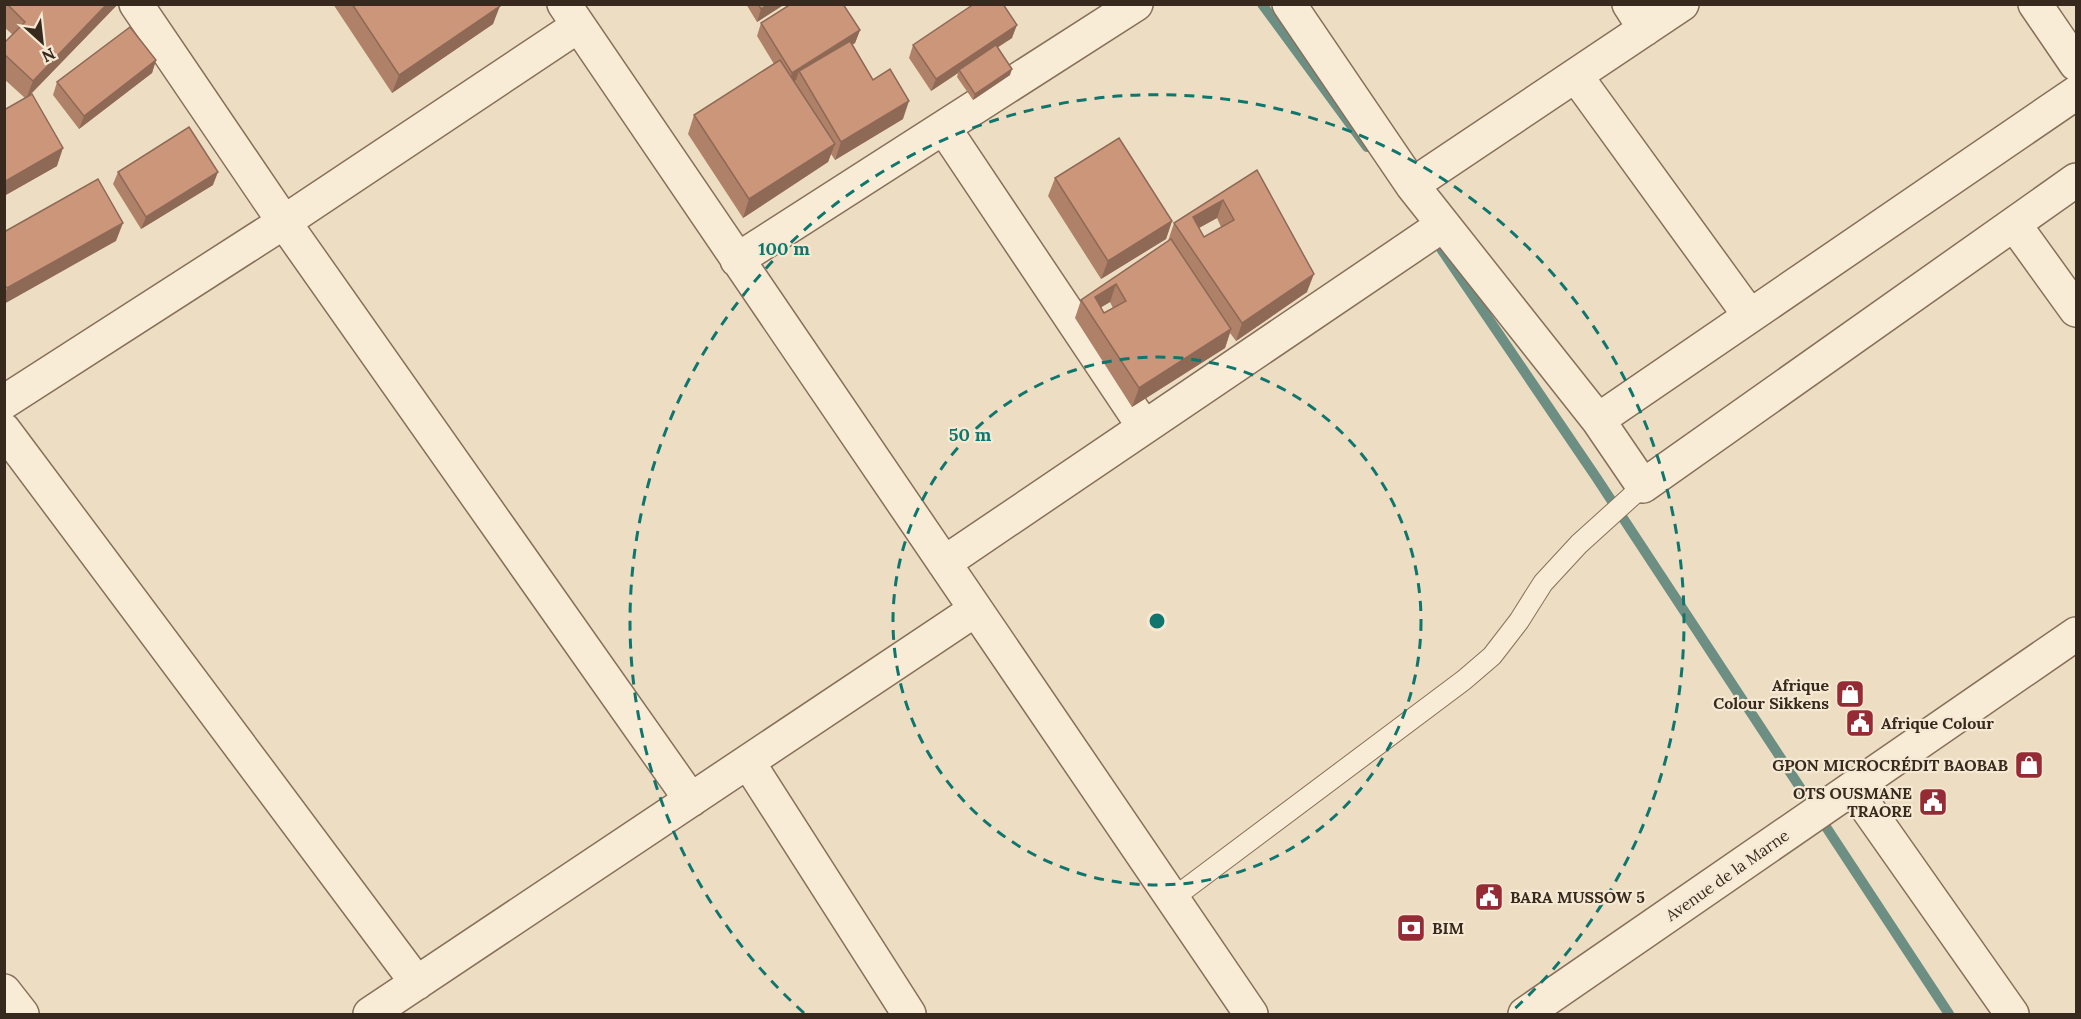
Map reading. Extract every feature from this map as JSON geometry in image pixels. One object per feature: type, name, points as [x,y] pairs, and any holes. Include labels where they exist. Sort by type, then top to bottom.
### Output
[{"type":"street","points":[[136,4],[284,222],[691,800]]},
{"type":"street","points":[[737,260],[1137,4]]},
{"type":"street","points":[[1289,4],[1412,185],[1598,420],[1643,486],[2076,180]]},
{"type":"street","points":[[1412,185],[1576,76],[1637,17],[1682,4]]},
{"type":"street","points":[[2035,4],[2076,64]]},
{"type":"street","points":[[4,402],[284,222],[571,15],[1251,1014]]},
{"type":"street","points":[[1576,76],[1750,316]]},
{"type":"street","points":[[1598,420],[2076,93]]},
{"type":"street","points":[[944,128],[1144,427]]},
{"type":"street","points":[[2014,224],[2076,310]]},
{"type":"street","points":[[944,563],[1443,225]]},
{"type":"street","points":[[4,430],[417,983]]},
{"type":"street","points":[[370,1014],[975,610]]},
{"type":"street","name":"Avenue de la Marne","points":[[1525,1014],[2076,634]]},
{"type":"street","points":[[748,762],[909,1014]]},
{"type":"street","points":[[1853,788],[2012,1014]]},
{"type":"street","points":[[4,991],[22,1014]]},
{"type":"lane","points":[[1172,899],[1464,680],[1492,656],[1519,621],[1543,583],[1579,544],[1643,486]]},
{"type":"building","points":[[7,4],[107,4],[33,81],[4,54],[4,43],[25,22]]},
{"type":"building","points":[[352,4],[499,4],[500,6],[399,75]]},
{"type":"building","points":[[758,4],[769,4],[761,9]]},
{"type":"building","points":[[791,4],[843,4],[860,30],[792,73],[761,23]]},
{"type":"building","points":[[974,4],[1003,4],[1017,25],[936,79],[913,45]]},
{"type":"building","points":[[130,27],[156,60],[84,116],[57,82]]},
{"type":"building","points":[[850,41],[873,80],[890,69],[909,101],[841,142],[799,71]]},
{"type":"building","points":[[996,45],[1012,69],[975,94],[959,70]]},
{"type":"building","points":[[780,60],[835,144],[749,199],[694,115]]},
{"type":"building","points":[[32,94],[63,148],[4,182],[4,110]]},
{"type":"building","points":[[189,127],[218,172],[146,217],[118,172]]},
{"type":"building","points":[[1119,138],[1172,221],[1108,261],[1055,178]]},
{"type":"building","points":[[1257,170],[1314,274],[1242,323],[1174,223]],"holes":[[[1223,200],[1234,220],[1204,237],[1193,217]]]},
{"type":"building","points":[[98,179],[123,223],[7,288],[4,285],[4,232]]},
{"type":"building","points":[[1171,239],[1231,329],[1139,388],[1081,300]],"holes":[[[1116,284],[1126,301],[1104,313],[1095,297]]]},
{"type":"waterway","points":[[1262,4],[1367,147]]},
{"type":"waterway","points":[[1435,240],[1596,477],[1949,1014]]},
{"type":"place","name":"Afrique Colour Sikkens","points":[[1850,694]]},
{"type":"place","name":"Afrique Colour","points":[[1860,723]]},
{"type":"place","name":"GPON MICROCRÉDIT BAOBAB","points":[[2029,765]]},
{"type":"place","name":"OTS OUSMANE TRAORE","points":[[1933,802]]},
{"type":"place","name":"BARA MUSSOW 5","points":[[1489,897]]},
{"type":"place","name":"BIM","points":[[1411,928]]}]
